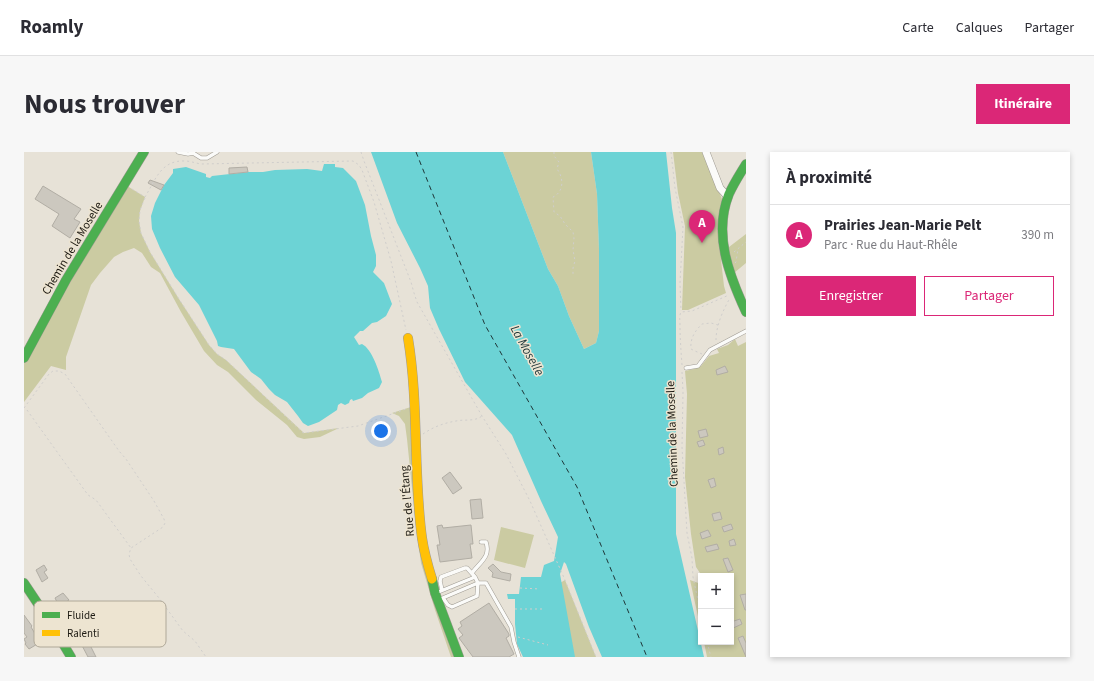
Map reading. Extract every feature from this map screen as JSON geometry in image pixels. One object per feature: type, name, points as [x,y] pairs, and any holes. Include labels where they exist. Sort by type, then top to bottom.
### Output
[{"type":"street","name":"Chemin de la Moselle","points":[[24,358],[66,280],[144,152]]},
{"type":"street","points":[[706,152],[720,188],[728,197]]},
{"type":"street","points":[[746,164],[728,197],[723,218],[722,235],[724,257],[727,267],[735,291],[746,312]]},
{"type":"street","name":"Rue de l'Étang","points":[[408,338],[412,362],[417,484],[422,539],[459,657]]},
{"type":"street","points":[[24,583],[36,601]]},
{"type":"street","points":[[65,647],[71,657]]},
{"type":"lane","points":[[178,152],[188,154],[193,153],[201,158],[207,158],[217,152]]},
{"type":"lane","points":[[686,368],[698,366],[710,350],[746,331]]},
{"type":"lane","points":[[440,595],[474,575],[486,557],[488,547],[486,542],[481,542]]},
{"type":"lane","points":[[465,568],[467,568],[474,575],[478,583],[477,596],[452,606],[448,605],[440,595],[440,577],[465,568]]},
{"type":"lane","points":[[440,595],[478,583],[486,583],[511,627],[519,657]]},
{"type":"path","points":[[361,152],[411,282],[417,302],[482,416],[506,454],[530,501],[565,580],[596,657]]},
{"type":"path","points":[[554,152],[554,156],[559,162],[557,170],[561,174],[562,182],[561,190],[553,197],[554,212],[560,216],[573,232],[573,250],[575,261],[573,275]]},
{"type":"path","name":"Chemin de la Moselle","points":[[671,152],[676,195],[683,227],[680,283],[680,332],[683,392],[682,447],[687,533],[692,558],[693,577],[700,609]]},
{"type":"path","points":[[408,338],[391,261],[374,202],[362,170],[359,165],[353,161],[201,164],[187,161],[173,162],[168,164],[158,175],[145,197],[140,210],[139,221],[141,233],[150,252],[178,299],[209,345],[304,433],[358,426],[414,406]]},
{"type":"path","points":[[124,184],[145,197]]},
{"type":"path","points":[[724,257],[728,256],[746,242]]},
{"type":"path","points":[[727,267],[736,262],[738,248]]},
{"type":"path","points":[[681,312],[692,311],[735,291]]},
{"type":"path","points":[[716,347],[718,325],[724,309],[735,291]]},
{"type":"path","points":[[706,356],[693,350],[691,347],[692,338],[694,333],[702,324],[711,323],[718,325]]},
{"type":"path","points":[[24,408],[49,374],[53,370],[59,371],[65,374],[126,459],[154,501],[165,523],[163,527],[131,548],[129,554],[130,559],[141,576],[161,601]]},
{"type":"path","points":[[27,410],[88,496],[96,500],[131,548]]},
{"type":"path","points":[[415,439],[441,424],[458,420],[468,421],[482,416]]},
{"type":"path","points":[[520,588],[540,589]]},
{"type":"path","points":[[166,608],[183,631],[195,641],[206,657]]},
{"type":"path","points":[[515,609],[543,609]]},
{"type":"path","points":[[516,636],[548,645]]},
{"type":"path","points":[[708,645],[711,657]]},
{"type":"green space","points":[[503,152],[591,152],[597,194],[599,331],[596,343],[584,349],[569,316],[558,286],[548,269]]},
{"type":"green space","points":[[673,152],[702,152],[722,199],[719,222],[721,260],[726,293],[688,310],[682,310],[685,226],[678,193]]},
{"type":"green space","points":[[124,184],[145,197],[140,211],[139,221],[141,233],[150,252],[209,345],[304,433],[339,428],[320,437],[304,439],[297,437],[287,425],[256,400],[228,372],[217,365],[204,351],[160,273],[151,267],[142,253],[134,248],[114,257],[91,285],[66,357],[66,370],[51,366],[24,402],[24,358]]},
{"type":"green space","points":[[746,234],[746,263],[734,273],[730,264],[729,247]]},
{"type":"green space","points":[[735,339],[738,346],[746,342],[746,657],[707,657],[705,645],[734,645],[734,573],[700,573],[696,567],[685,477],[687,394],[685,371],[701,366],[709,356],[719,353],[717,349],[728,345]]},
{"type":"green space","points":[[414,406],[422,539],[459,657],[451,657],[421,563],[405,424],[399,416],[392,413]]},
{"type":"green space","points":[[501,527],[534,535],[525,568],[494,560]]},
{"type":"green space","points":[[565,580],[596,657],[562,657],[560,583]]},
{"type":"green space","points":[[690,580],[698,583],[698,616]]},
{"type":"water","name":"La Moselle","points":[[371,152],[503,152],[548,269],[558,286],[569,316],[584,349],[596,343],[599,331],[597,194],[591,152],[666,152],[676,233],[676,534],[698,631],[698,645],[701,645],[704,657],[602,657],[564,562],[560,574],[575,657],[523,657],[517,644],[515,599],[508,599],[507,594],[519,594],[521,577],[541,577],[544,565],[554,561],[558,537],[512,435],[465,382],[430,308],[428,286],[397,223]]},
{"type":"water","points":[[324,164],[335,164],[335,167],[343,168],[356,181],[365,205],[376,255],[376,266],[373,272],[384,283],[392,304],[386,316],[377,322],[372,323],[354,337],[359,345],[362,344],[369,350],[375,361],[382,382],[379,388],[368,393],[362,398],[353,401],[352,399],[350,400],[349,403],[345,405],[341,403],[338,405],[337,410],[319,422],[308,426],[303,423],[287,402],[275,395],[261,379],[251,372],[234,349],[218,346],[199,305],[175,277],[160,248],[152,229],[151,216],[155,203],[164,185],[173,173],[173,169],[186,167],[206,174],[206,177],[210,178],[212,176],[275,170],[307,169],[322,171]]},
{"type":"building","points":[[247,167],[248,172],[229,174],[229,168]]},
{"type":"building","points":[[150,180],[164,185],[161,190],[148,183]]},
{"type":"building","points":[[43,186],[81,209],[74,219],[80,222],[70,238],[52,226],[59,214],[35,199]]},
{"type":"building","points":[[725,366],[728,372],[717,375],[716,370]]},
{"type":"building","points":[[706,429],[708,436],[700,438],[698,431]]},
{"type":"building","points":[[703,440],[705,445],[699,447],[697,442]]},
{"type":"building","points":[[723,447],[724,453],[719,455],[718,449]]},
{"type":"building","points":[[450,472],[462,488],[453,494],[442,478]]},
{"type":"building","points":[[714,478],[716,486],[711,488],[708,480]]},
{"type":"building","points":[[481,499],[483,518],[472,519],[470,500]]},
{"type":"building","points":[[720,512],[722,519],[714,521],[712,514]]},
{"type":"building","points":[[731,524],[733,529],[724,532],[722,527]]},
{"type":"building","points":[[442,525],[443,528],[471,525],[473,544],[470,544],[472,558],[440,562],[437,545],[440,545],[437,526]]},
{"type":"building","points":[[708,530],[711,536],[702,539],[700,533]]},
{"type":"building","points":[[734,539],[736,545],[730,546],[729,541]]},
{"type":"building","points":[[717,544],[719,549],[707,552],[705,547]]},
{"type":"building","points":[[728,558],[733,570],[728,572],[723,559]]},
{"type":"building","points":[[493,564],[501,572],[511,574],[510,581],[492,577],[493,573],[488,568]]},
{"type":"building","points":[[44,565],[47,570],[44,572],[48,578],[42,582],[36,570]]},
{"type":"building","points":[[63,593],[69,600],[56,601],[55,598]]},
{"type":"building","points":[[746,594],[746,610],[745,610],[740,595]]},
{"type":"building","points":[[489,603],[509,634],[506,638],[514,654],[509,657],[473,657],[459,638],[463,635],[458,629],[462,626],[460,622]]},
{"type":"building","points":[[24,615],[32,626],[31,627],[34,632],[34,646],[29,649],[25,644],[24,639],[27,637],[24,633]]},
{"type":"building","points":[[740,619],[742,624],[734,628],[734,621]]},
{"type":"building","points":[[743,636],[746,643],[746,657],[738,638]]},
{"type":"building","points":[[83,647],[91,647],[96,657],[88,657]]},
{"type":"ferry route","points":[[416,152],[485,325],[577,487],[647,657]]},
{"type":"traffic: fast","points":[[24,358],[66,280],[144,152]]},
{"type":"traffic: fast","points":[[746,164],[729,194],[724,209],[723,224],[725,254],[734,284],[746,312]]},
{"type":"traffic: fast","points":[[432,579],[435,593],[459,657]]},
{"type":"traffic: fast","points":[[24,583],[36,601]]},
{"type":"traffic: fast","points":[[65,647],[71,657]]},
{"type":"traffic: slow","points":[[408,338],[414,388],[419,513],[422,538],[432,579]]},
{"type":"place","name":"Prairies Jean-Marie Pelt","points":[[702,243]]}]
